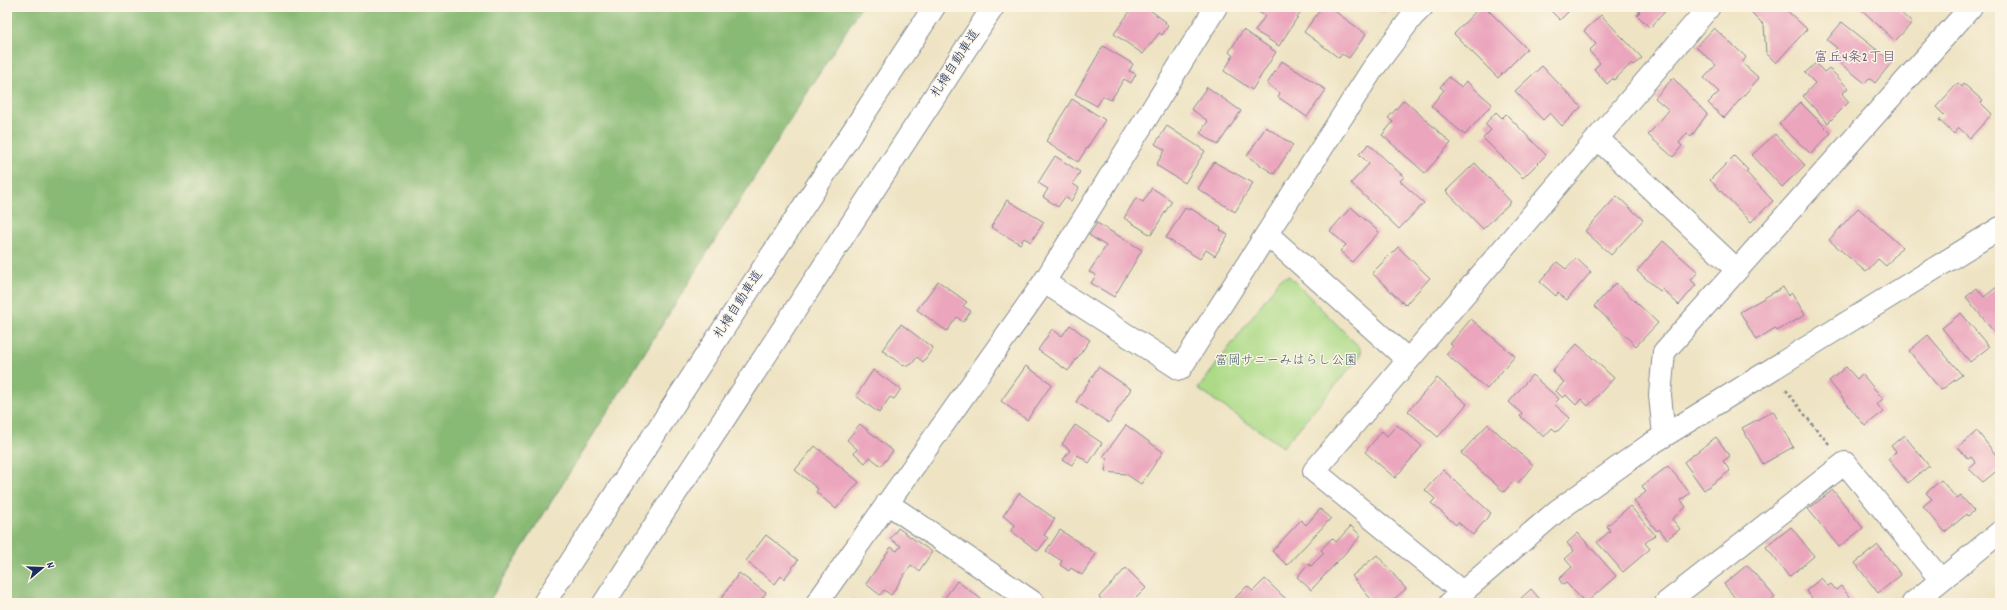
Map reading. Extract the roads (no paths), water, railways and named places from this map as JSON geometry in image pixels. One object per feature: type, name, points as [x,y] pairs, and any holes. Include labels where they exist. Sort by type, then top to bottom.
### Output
[{"type":"main road","name":"札樽自動車道","points":[[544,603],[934,7]]},
{"type":"main road","name":"札樽自動車道","points":[[604,603],[993,7]]},
{"type":"main road","points":[[817,603],[1044,282],[1216,7]]},
{"type":"main road","points":[[1044,282],[1180,369],[1372,70],[1412,17],[1422,7]]},
{"type":"main road","points":[[1708,7],[1314,470],[1456,598],[1557,511],[1664,436],[2000,228]]},
{"type":"main road","points":[[1664,436],[1660,395],[1664,352],[1971,7]]},
{"type":"main road","points":[[1597,138],[1737,270]]},
{"type":"main road","points":[[1267,234],[1408,360]]},
{"type":"main road","points":[[1666,603],[1845,463],[1941,580]]},
{"type":"main road","points":[[887,503],[1034,603]]},
{"type":"main road","points":[[1913,603],[2000,532]]},
{"type":"district","name":"富丘4条2丁目","points":[[1855,58]]},
{"type":"park label","name":"富岡サニーみはらし公園","points":[[1286,361]]}]
